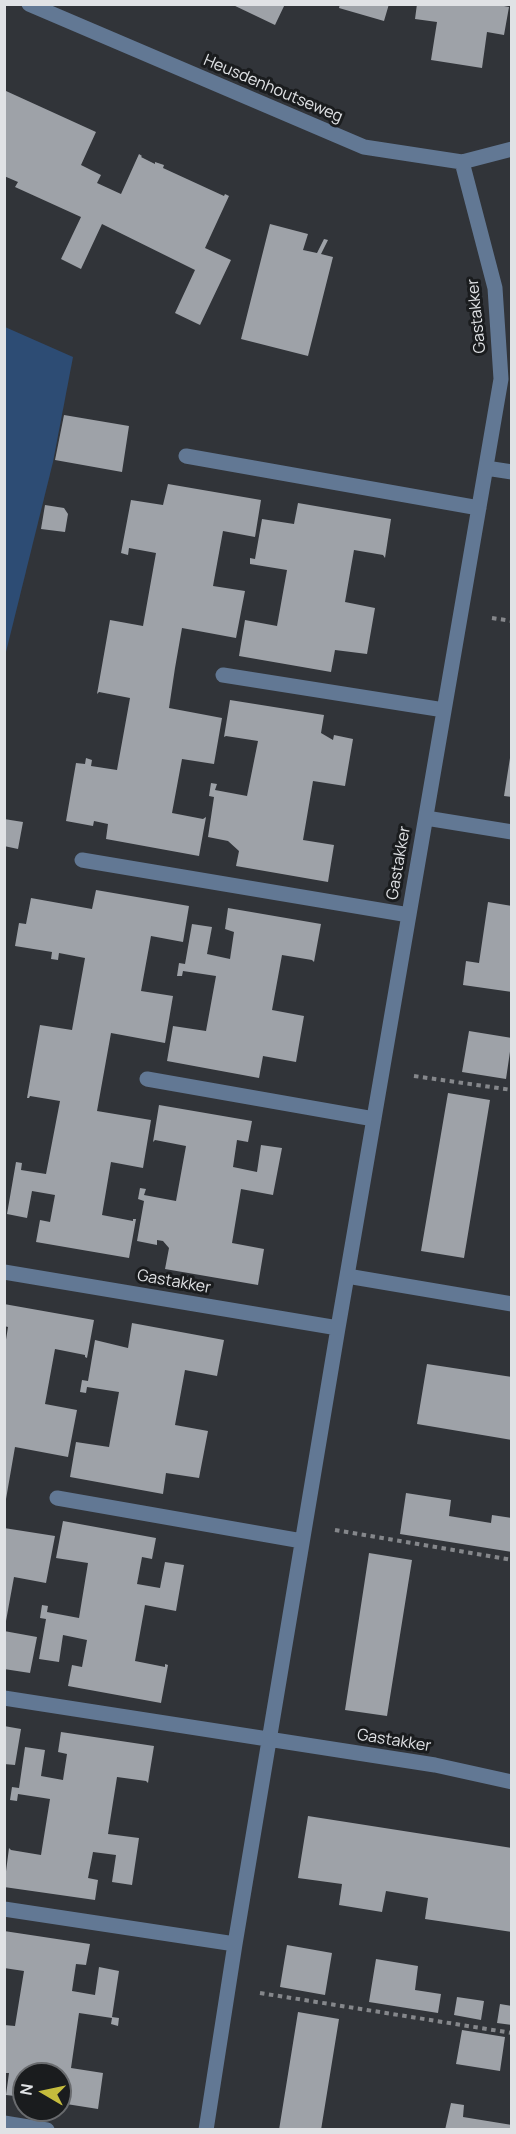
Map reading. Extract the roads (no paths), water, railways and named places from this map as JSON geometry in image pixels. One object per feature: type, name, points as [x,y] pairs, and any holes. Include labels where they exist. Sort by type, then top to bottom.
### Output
[{"type":"street","name":"Heusdenhoutseweg","points":[[29,4],[364,147],[462,162],[512,149]]},
{"type":"street","name":"Gastakker","points":[[206,2130],[302,1541],[501,380],[495,288],[462,162]]},
{"type":"street","points":[[186,456],[479,508]]},
{"type":"street","points":[[486,468],[512,472]]},
{"type":"street","points":[[223,675],[444,711]]},
{"type":"street","name":"Gastakker","points":[[426,818],[512,832]]},
{"type":"street","name":"Gastakker","points":[[82,860],[409,915]]},
{"type":"street","points":[[147,1079],[374,1119]]},
{"type":"street","name":"Gastakker","points":[[4,1272],[338,1328]]},
{"type":"street","points":[[347,1276],[512,1304]]},
{"type":"street","points":[[57,1498],[302,1541]]},
{"type":"street","name":"Gastakker","points":[[4,1698],[435,1766],[512,1782]]},
{"type":"street","points":[[4,1909],[235,1944]]},
{"type":"street","points":[[4,2123],[47,2130]]}]
